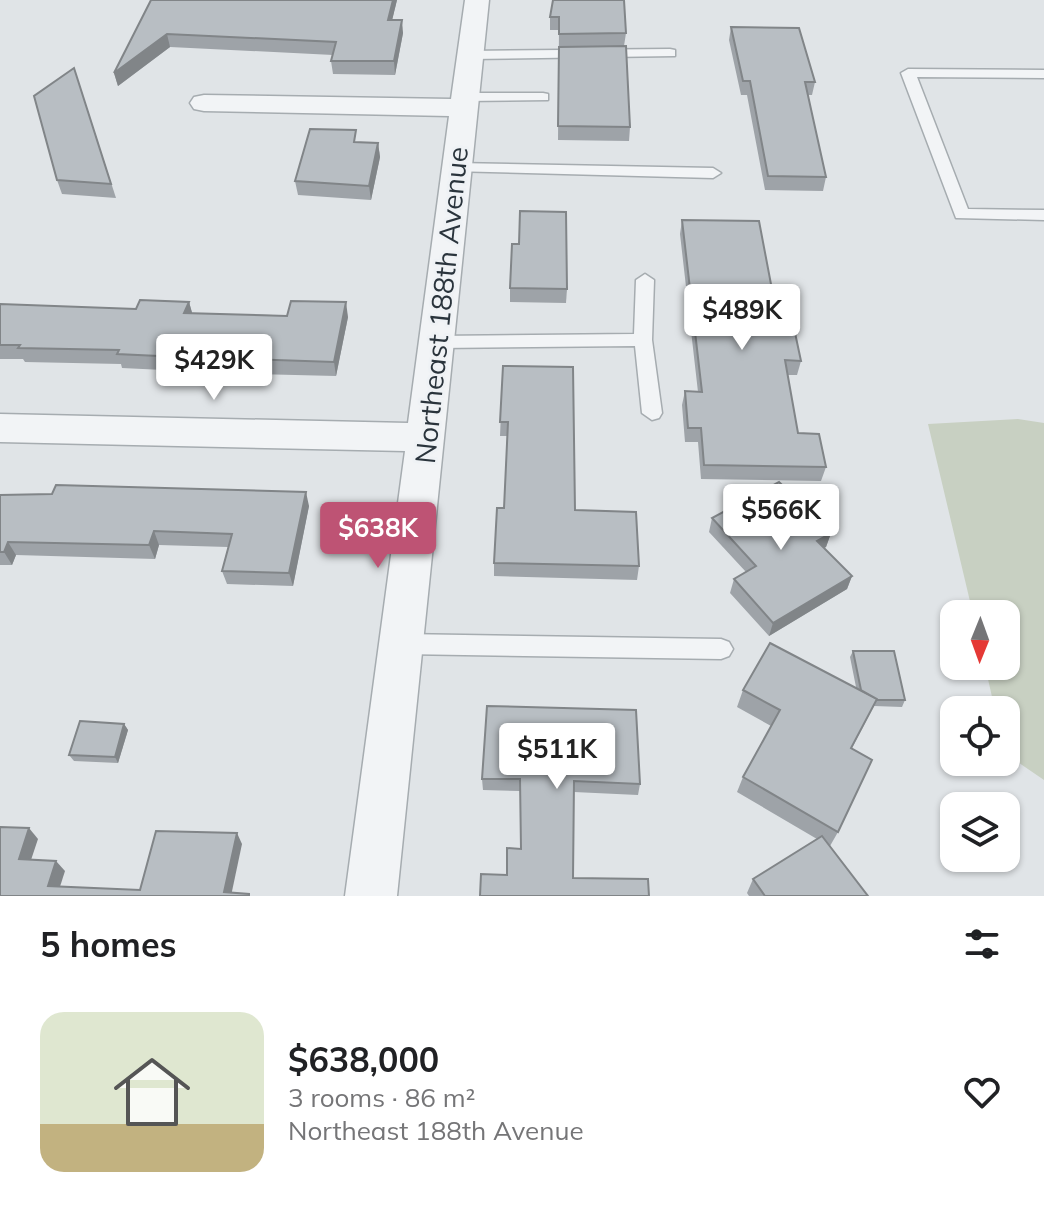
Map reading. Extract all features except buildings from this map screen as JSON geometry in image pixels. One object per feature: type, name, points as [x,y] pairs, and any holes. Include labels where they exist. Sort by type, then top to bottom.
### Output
[{"type":"street","name":"Northeast 188th Avenue","points":[[371,896],[477,0]]},
{"type":"street","points":[[204,103],[463,102]]},
{"type":"street","points":[[0,428],[427,437]]},
{"type":"lane","points":[[469,55],[670,53]]},
{"type":"lane","points":[[1044,74],[908,73],[962,214],[1044,215]]},
{"type":"lane","points":[[463,102],[543,97]]},
{"type":"lane","points":[[456,168],[713,173]]},
{"type":"lane","points":[[645,280],[643,340],[652,413]]},
{"type":"lane","points":[[438,342],[643,340]]},
{"type":"lane","points":[[402,644],[721,649]]},
{"type":"shaded area","points":[[1018,419],[1044,423],[1044,780],[1020,764],[1020,696],[992,696],[988,680],[1020,680],[1020,600],[970,600],[928,424]]}]
